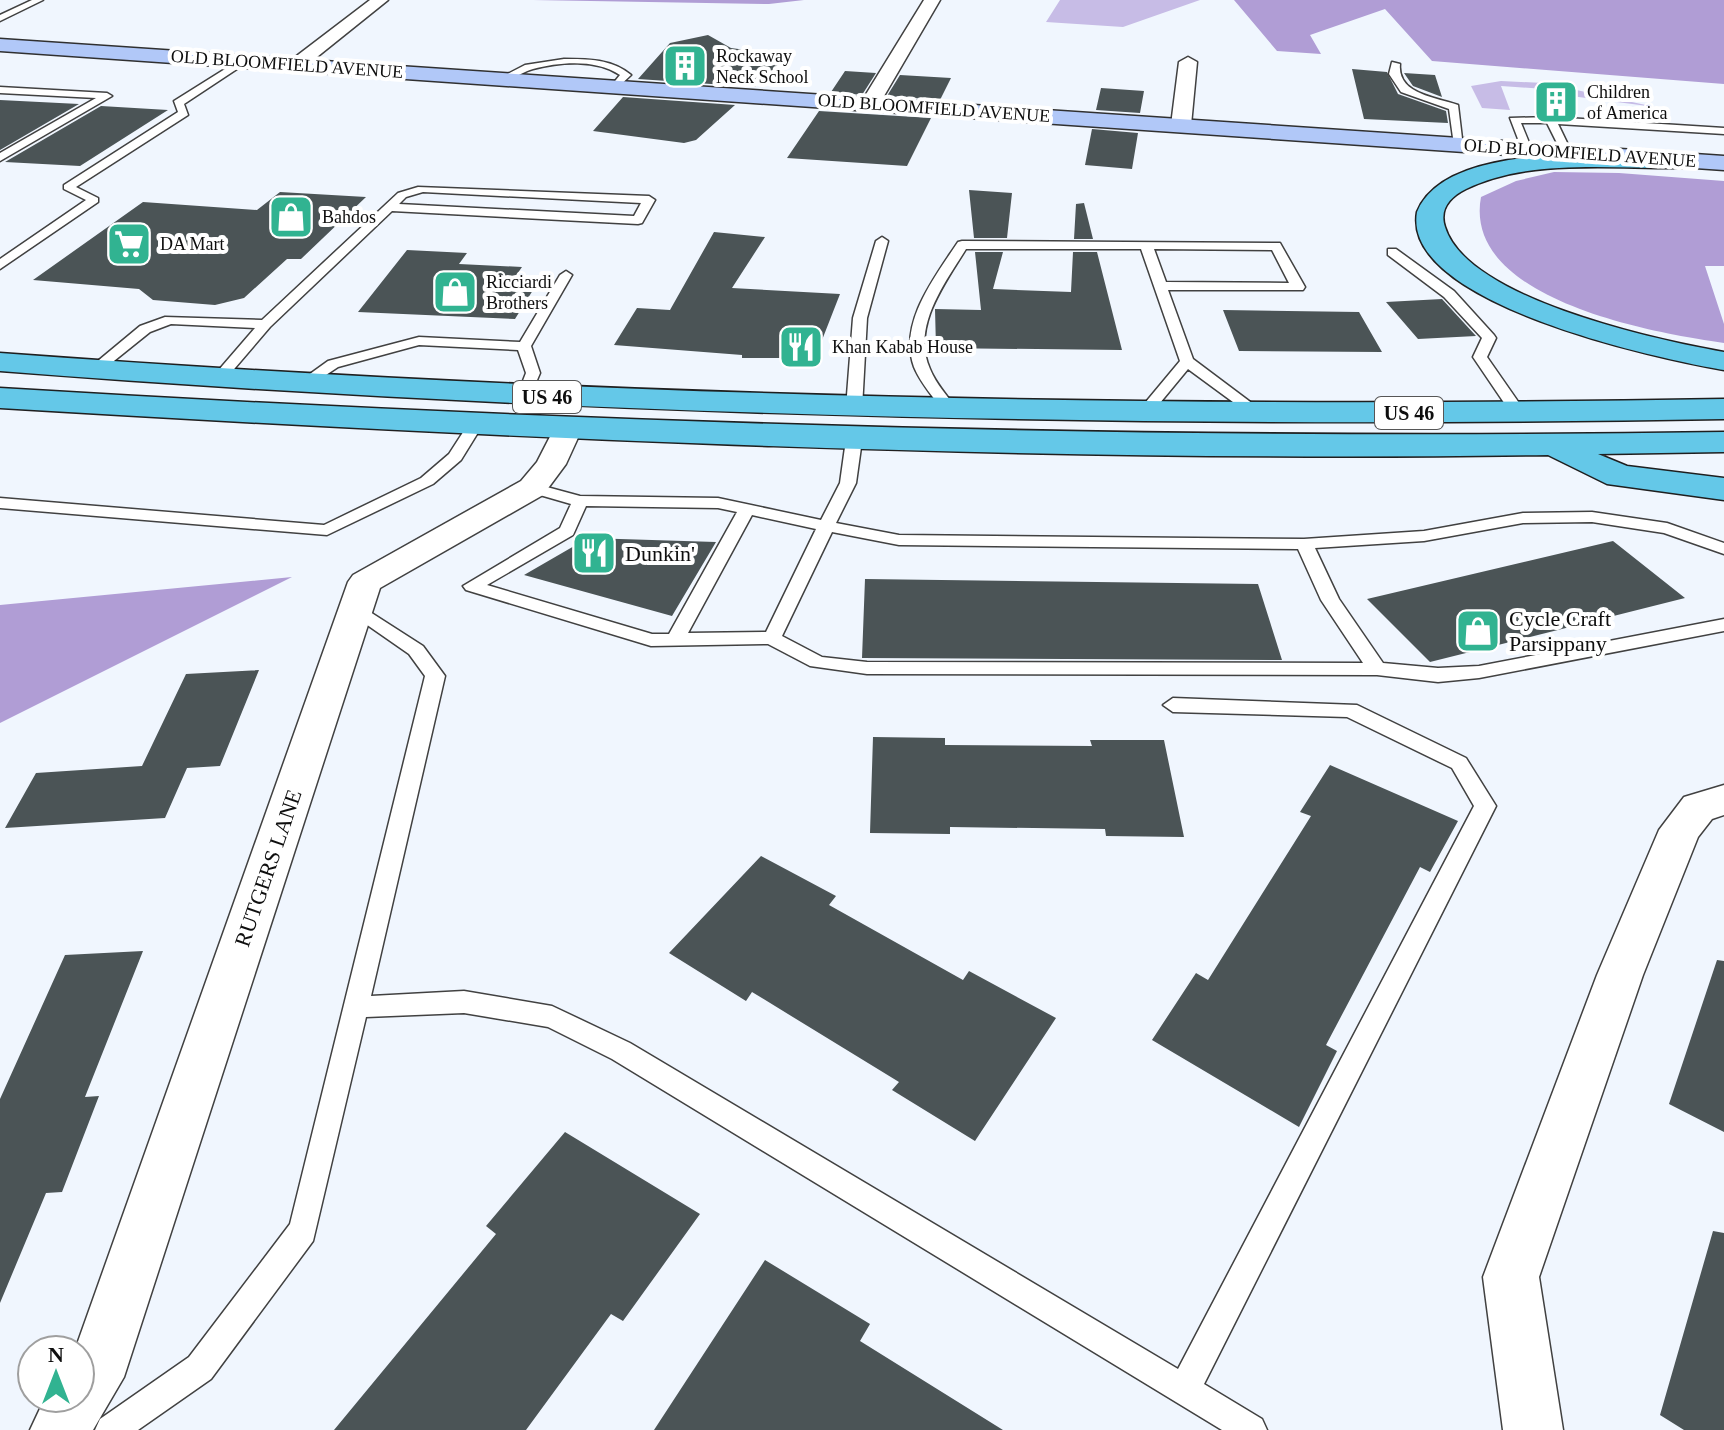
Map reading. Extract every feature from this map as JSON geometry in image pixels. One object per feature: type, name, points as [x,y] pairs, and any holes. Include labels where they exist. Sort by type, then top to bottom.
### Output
[{"type":"highway","points":[[1682,161],[1518,168],[1486,173],[1442,192],[1429,216],[1432,236],[1452,261],[1491,289],[1543,314],[1590,330],[1724,361]]},
{"type":"highway","name":"US 46","points":[[0,362],[218,379],[524,396],[854,424],[1340,448],[1724,442]]},
{"type":"highway","name":"US 46","points":[[0,398],[567,429],[854,424],[950,410],[1518,413],[1724,409]]},
{"type":"highway","points":[[1550,446],[1620,476],[1724,489]]},
{"type":"street","points":[[296,65],[380,0]]},
{"type":"street","points":[[870,104],[932,0]]},
{"type":"street","name":"OLD BLOOMFIELD AVENUE","points":[[0,45],[1724,163]]},
{"type":"street","points":[[1181,125],[1188,62]]},
{"type":"street","name":"RUTGERS LANE","points":[[96,1370],[104,1357],[365,582],[532,488],[551,464],[567,429]]},
{"type":"street","points":[[1533,1430],[1511,1277],[1620,975],[1680,830],[1698,808],[1724,800]]},
{"type":"lane","points":[[0,18],[39,0]]},
{"type":"lane","points":[[0,265],[94,200],[68,187],[184,113],[178,103],[244,61]]},
{"type":"lane","points":[[1395,64],[1394,74],[1404,90],[1454,107],[1459,145]]},
{"type":"lane","points":[[0,90],[107,96],[0,158]]},
{"type":"lane","points":[[1527,150],[1514,120],[1724,131]]},
{"type":"lane","points":[[1551,120],[1567,153]]},
{"type":"lane","points":[[218,379],[265,324],[402,195],[422,189],[649,200],[638,220],[391,207]]},
{"type":"lane","points":[[772,638],[848,483],[860,318],[882,241]]},
{"type":"lane","points":[[950,410],[920,363],[917,332],[926,308],[962,245],[1276,246],[1298,287],[1161,286]]},
{"type":"lane","points":[[1146,245],[1187,361],[1257,413]]},
{"type":"lane","points":[[1392,252],[1449,294],[1489,338],[1480,357],[1518,413]]},
{"type":"lane","points":[[524,396],[533,373],[524,346],[566,275]]},
{"type":"lane","points":[[1449,294],[1491,289]]},
{"type":"lane","points":[[94,370],[145,329],[170,320],[265,324]]},
{"type":"lane","points":[[303,384],[333,364],[419,341],[524,346]]},
{"type":"lane","points":[[1145,412],[1187,361]]},
{"type":"lane","points":[[0,503],[327,530],[427,481],[455,457],[474,426]]},
{"type":"lane","points":[[532,488],[580,501],[718,503],[899,540],[1304,544],[1424,536],[1523,518],[1592,517],[1667,528],[1724,549]]},
{"type":"lane","points":[[580,501],[567,531],[472,586],[651,640],[772,638],[804,660],[855,668],[1377,669],[1438,675],[1479,672],[1724,625]]},
{"type":"lane","points":[[674,641],[746,510]]},
{"type":"lane","points":[[1304,544],[1330,600],[1377,669]]},
{"type":"lane","points":[[111,1430],[200,1368],[303,1231],[359,1007],[435,676],[416,650],[356,609]]},
{"type":"lane","points":[[1173,705],[1350,710],[1459,763],[1485,806],[1184,1390]]},
{"type":"lane","points":[[359,1007],[464,1002],[552,1017],[621,1051],[1251,1430]]},
{"type":"shaded area","points":[[533,0],[804,0],[769,4]]},
{"type":"shaded area","points":[[1060,0],[1200,0],[1123,27],[1046,22]]},
{"type":"shaded area","points":[[1234,0],[1724,0],[1724,84],[1432,61],[1385,9],[1310,35],[1321,54],[1277,51]]},
{"type":"shaded area","points":[[1501,81],[1544,83],[1655,107],[1548,93],[1545,89],[1501,86],[1510,110],[1482,108],[1471,86]]},
{"type":"shaded area","points":[[1554,172],[1619,173],[1724,181],[1724,266],[1705,266],[1724,324],[1724,343],[1653,330],[1568,304],[1531,285],[1501,261],[1483,232],[1481,197],[1516,181]]},
{"type":"shaded area","points":[[292,577],[0,723],[0,605]]},
{"type":"building","points":[[708,35],[731,48],[790,56],[755,87],[638,79],[670,43]]},
{"type":"building","points":[[1352,69],[1387,72],[1398,94],[1446,111],[1448,123],[1364,119]]},
{"type":"building","points":[[845,71],[876,73],[862,95],[831,92]]},
{"type":"building","points":[[1404,73],[1435,75],[1442,97],[1413,86]]},
{"type":"building","points":[[900,75],[951,78],[940,100],[887,96]]},
{"type":"building","points":[[1101,88],[1144,91],[1140,113],[1096,110]]},
{"type":"building","points":[[623,97],[735,105],[696,140],[684,143],[593,131]]},
{"type":"building","points":[[0,100],[79,104],[0,150]]},
{"type":"building","points":[[101,106],[168,110],[80,166],[5,162]]},
{"type":"building","points":[[819,111],[931,118],[907,166],[787,158]]},
{"type":"building","points":[[1092,129],[1138,133],[1132,169],[1085,165]]},
{"type":"building","points":[[969,190],[1012,193],[1007,238],[974,238]]},
{"type":"building","points":[[280,192],[366,197],[301,259],[287,259],[244,298],[215,305],[153,300],[139,289],[33,280],[143,202],[257,210]]},
{"type":"building","points":[[1084,203],[1093,239],[1074,239],[1076,204]]},
{"type":"building","points":[[714,232],[765,237],[732,288],[840,294],[815,358],[742,358],[742,355],[614,345],[637,308],[670,310]]},
{"type":"building","points":[[407,250],[467,253],[459,264],[522,267],[513,280],[538,282],[515,319],[358,312]]},
{"type":"building","points":[[975,252],[1003,252],[993,289],[1071,292],[1073,252],[1097,252],[1122,350],[936,348],[935,309],[981,310]]},
{"type":"building","points":[[1442,299],[1476,336],[1418,339],[1386,302]]},
{"type":"building","points":[[1223,310],[1359,312],[1382,352],[1239,351]]},
{"type":"building","points":[[588,538],[716,542],[672,616],[524,575]]},
{"type":"building","name":"Cycle Craft Parsippany","points":[[1613,541],[1685,598],[1430,662],[1367,599]]},
{"type":"building","points":[[865,579],[1258,584],[1282,660],[862,658]]},
{"type":"building","points":[[259,670],[220,766],[187,768],[165,818],[5,828],[36,773],[142,766],[186,674]]},
{"type":"building","points":[[873,737],[945,738],[945,745],[1092,746],[1090,740],[1164,740],[1184,837],[1106,836],[1105,829],[950,827],[950,834],[870,833]]},
{"type":"building","points":[[1330,765],[1458,821],[1430,872],[1420,867],[1326,1045],[1337,1051],[1299,1127],[1152,1040],[1196,973],[1208,980],[1311,816],[1300,812]]},
{"type":"building","points":[[761,856],[836,896],[829,905],[963,980],[969,971],[1056,1018],[975,1141],[892,1090],[899,1082],[752,992],[746,1001],[669,953]]},
{"type":"building","points":[[143,951],[85,1097],[99,1096],[62,1192],[46,1193],[0,1303],[0,1099],[65,955]]},
{"type":"building","points":[[1717,960],[1724,961],[1724,1132],[1669,1104]]},
{"type":"building","points":[[565,1132],[700,1214],[623,1321],[611,1314],[526,1430],[334,1430],[496,1234],[486,1226]]},
{"type":"building","points":[[1713,1231],[1724,1233],[1724,1430],[1684,1430],[1660,1415]]},
{"type":"building","points":[[765,1260],[870,1324],[860,1341],[1003,1430],[654,1430]]},
{"type":"place","name":"Rockaway Neck School","points":[[685,66]]},
{"type":"place","name":"Children of America","points":[[1556,102]]},
{"type":"place","name":"Bahdos","points":[[291,217]]},
{"type":"place","name":"DA Mart","points":[[129,244]]},
{"type":"place","name":"Ricciardi Brothers","points":[[455,292]]},
{"type":"place","name":"Khan Kabab House","points":[[801,347]]},
{"type":"place","name":"Dunkin'","points":[[594,553]]},
{"type":"place","name":"Cycle Craft Parsippany","points":[[1478,631]]}]
